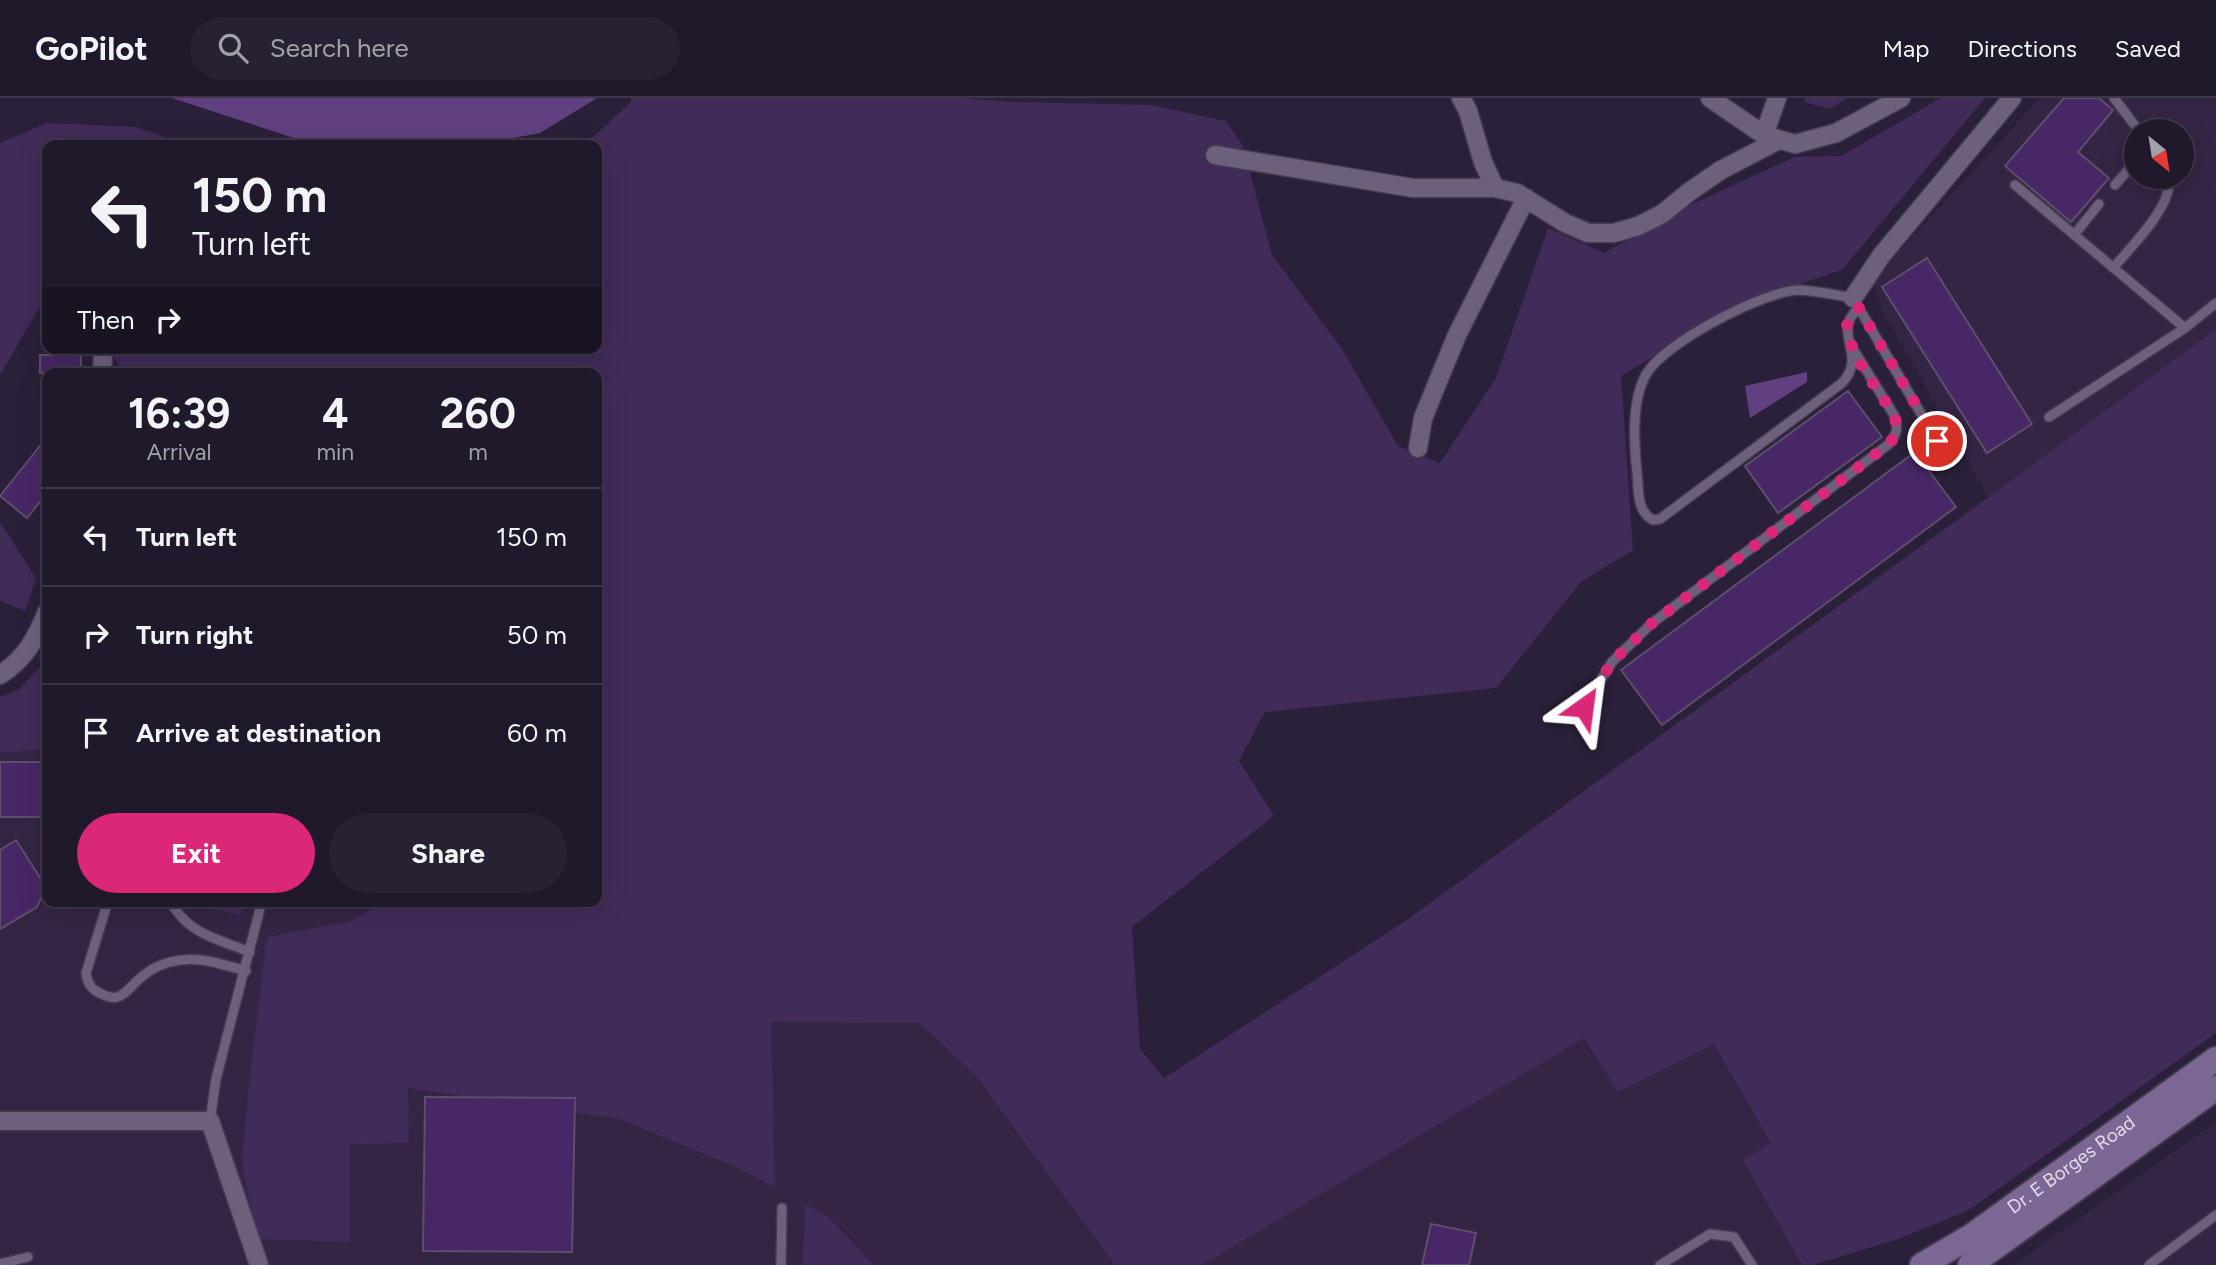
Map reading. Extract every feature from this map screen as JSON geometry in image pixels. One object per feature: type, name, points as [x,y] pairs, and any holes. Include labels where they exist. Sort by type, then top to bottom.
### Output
[{"type":"main road","name":"Dr. E Borges Road","points":[[1922,1265],[1973,1235],[2216,1059]]},
{"type":"main road","name":"Dr. E Borges Road","points":[[1969,1265],[2216,1088]]},
{"type":"street","points":[[1461,98],[1495,188]]},
{"type":"street","points":[[1710,98],[1772,137],[1795,144],[1836,133],[1901,98]]},
{"type":"street","points":[[1214,155],[1413,188],[1495,188],[1517,193],[1565,223],[1588,233],[1615,233],[1638,226],[1662,214],[1689,192],[1772,137],[1777,98]]},
{"type":"street","points":[[1856,303],[1881,256],[2012,98]]},
{"type":"street","points":[[1418,448],[1423,418],[1457,335],[1526,198]]},
{"type":"street","points":[[102,368],[103,354]]},
{"type":"street","points":[[0,676],[19,662],[36,640],[42,625]]},
{"type":"street","points":[[0,1121],[210,1121],[260,1265]]},
{"type":"lane","points":[[2113,98],[2130,119]]},
{"type":"lane","points":[[2115,186],[2124,175]]},
{"type":"lane","points":[[2015,185],[2185,328]]},
{"type":"lane","points":[[2113,268],[2143,233],[2165,201],[2170,189]]},
{"type":"lane","points":[[2074,235],[2099,204]]},
{"type":"lane","points":[[1856,303],[1847,324],[1853,363],[1851,374],[1842,383],[1660,519],[1653,520],[1646,516],[1640,506],[1634,443],[1637,404],[1647,372],[1678,342],[1759,300],[1798,290],[1856,303],[1937,441]]},
{"type":"lane","points":[[2049,417],[2185,328],[2216,303]]},
{"type":"lane","points":[[1584,707],[1612,662],[1651,624],[1896,436],[1898,427],[1894,415],[1850,344]]},
{"type":"lane","points":[[106,907],[86,973],[92,989],[109,998],[128,992],[152,970],[169,962],[207,960],[246,971]]},
{"type":"lane","points":[[173,907],[177,915],[200,933],[250,952]]},
{"type":"lane","points":[[210,1121],[216,1079],[261,907]]},
{"type":"lane","points":[[781,1265],[782,1208]]},
{"type":"lane","points":[[2149,1265],[2216,1215]]},
{"type":"lane","points":[[1660,1265],[1710,1234],[1734,1237],[1752,1265]]},
{"type":"lane","points":[[0,1264],[28,1257]]},
{"type":"shaded area","points":[[172,98],[597,98],[540,133],[503,140],[300,140]]},
{"type":"shaded area","points":[[631,98],[961,98],[1151,105],[1226,121],[1243,146],[1272,255],[1342,349],[1398,446],[1440,463],[1496,378],[1548,228],[1604,253],[1690,205],[1795,157],[1841,156],[1941,98],[1985,98],[1842,270],[1747,301],[1621,376],[1633,550],[1581,582],[1496,688],[1265,712],[1239,761],[1274,816],[1132,927],[1140,1049],[1164,1078],[1404,922],[2216,329],[2216,1033],[1969,1210],[1901,1238],[1813,1265],[1802,1265],[1743,1160],[1771,1143],[1714,1044],[1618,1092],[1584,1038],[1202,1265],[1115,1265],[975,1075],[919,1023],[771,1022],[775,1188],[734,1166],[619,1119],[408,1088],[409,1143],[350,1144],[350,1242],[257,1239],[242,1165],[267,937],[351,921],[376,907],[602,907],[602,368],[121,368],[112,354],[602,354],[602,140],[586,140],[631,102]]},
{"type":"shaded area","points":[[1805,98],[1848,98],[1829,109],[1804,102]]},
{"type":"shaded area","points":[[2040,98],[2216,98],[2216,1033],[1969,1210],[1901,1238],[1813,1265],[0,1265],[0,697],[18,690],[42,665],[42,907],[602,907],[602,885],[640,763],[975,1075],[1164,1078],[1404,922],[1988,497],[1881,308],[1873,280]]},
{"type":"shaded area","points":[[47,123],[136,127],[172,140],[42,140],[42,303],[0,375],[0,143]]},
{"type":"shaded area","points":[[1807,372],[1807,382],[1750,418],[1745,386]]},
{"type":"shaded area","points":[[0,522],[36,578],[25,611],[0,600]]},
{"type":"shaded area","points":[[42,665],[42,749],[0,753],[0,697],[18,690]]},
{"type":"shaded area","points":[[202,907],[243,907],[241,915]]},
{"type":"shaded area","points":[[2216,1122],[2216,1265],[2013,1265],[2020,1260]]},
{"type":"shaded area","points":[[805,1204],[828,1217],[874,1265],[803,1265]]},
{"type":"building","points":[[2064,98],[2099,98],[2113,110],[2078,152],[2109,178],[2071,222],[2005,166]]},
{"type":"building","points":[[1927,258],[2032,424],[1987,453],[1882,287]]},
{"type":"building","points":[[40,355],[81,355],[81,368],[42,368],[40,373]]},
{"type":"building","points":[[1848,391],[1882,437],[1778,513],[1745,466]]},
{"type":"building","points":[[42,443],[42,499],[27,518],[0,496]]},
{"type":"building","points":[[1915,452],[1956,507],[1662,725],[1621,670]]},
{"type":"building","points":[[0,762],[42,762],[42,817],[0,817]]},
{"type":"building","points":[[16,840],[42,881],[42,896],[37,907],[0,929],[0,850]]},
{"type":"building","points":[[425,1097],[575,1098],[572,1252],[423,1251]]},
{"type":"building","points":[[1431,1224],[1476,1233],[1469,1265],[1422,1265]]},
{"type":"route","points":[[1584,707],[1612,662],[1651,624],[1896,436],[1898,427],[1894,415],[1850,344],[1847,324],[1850,315],[1859,308],[1937,441]]}]
